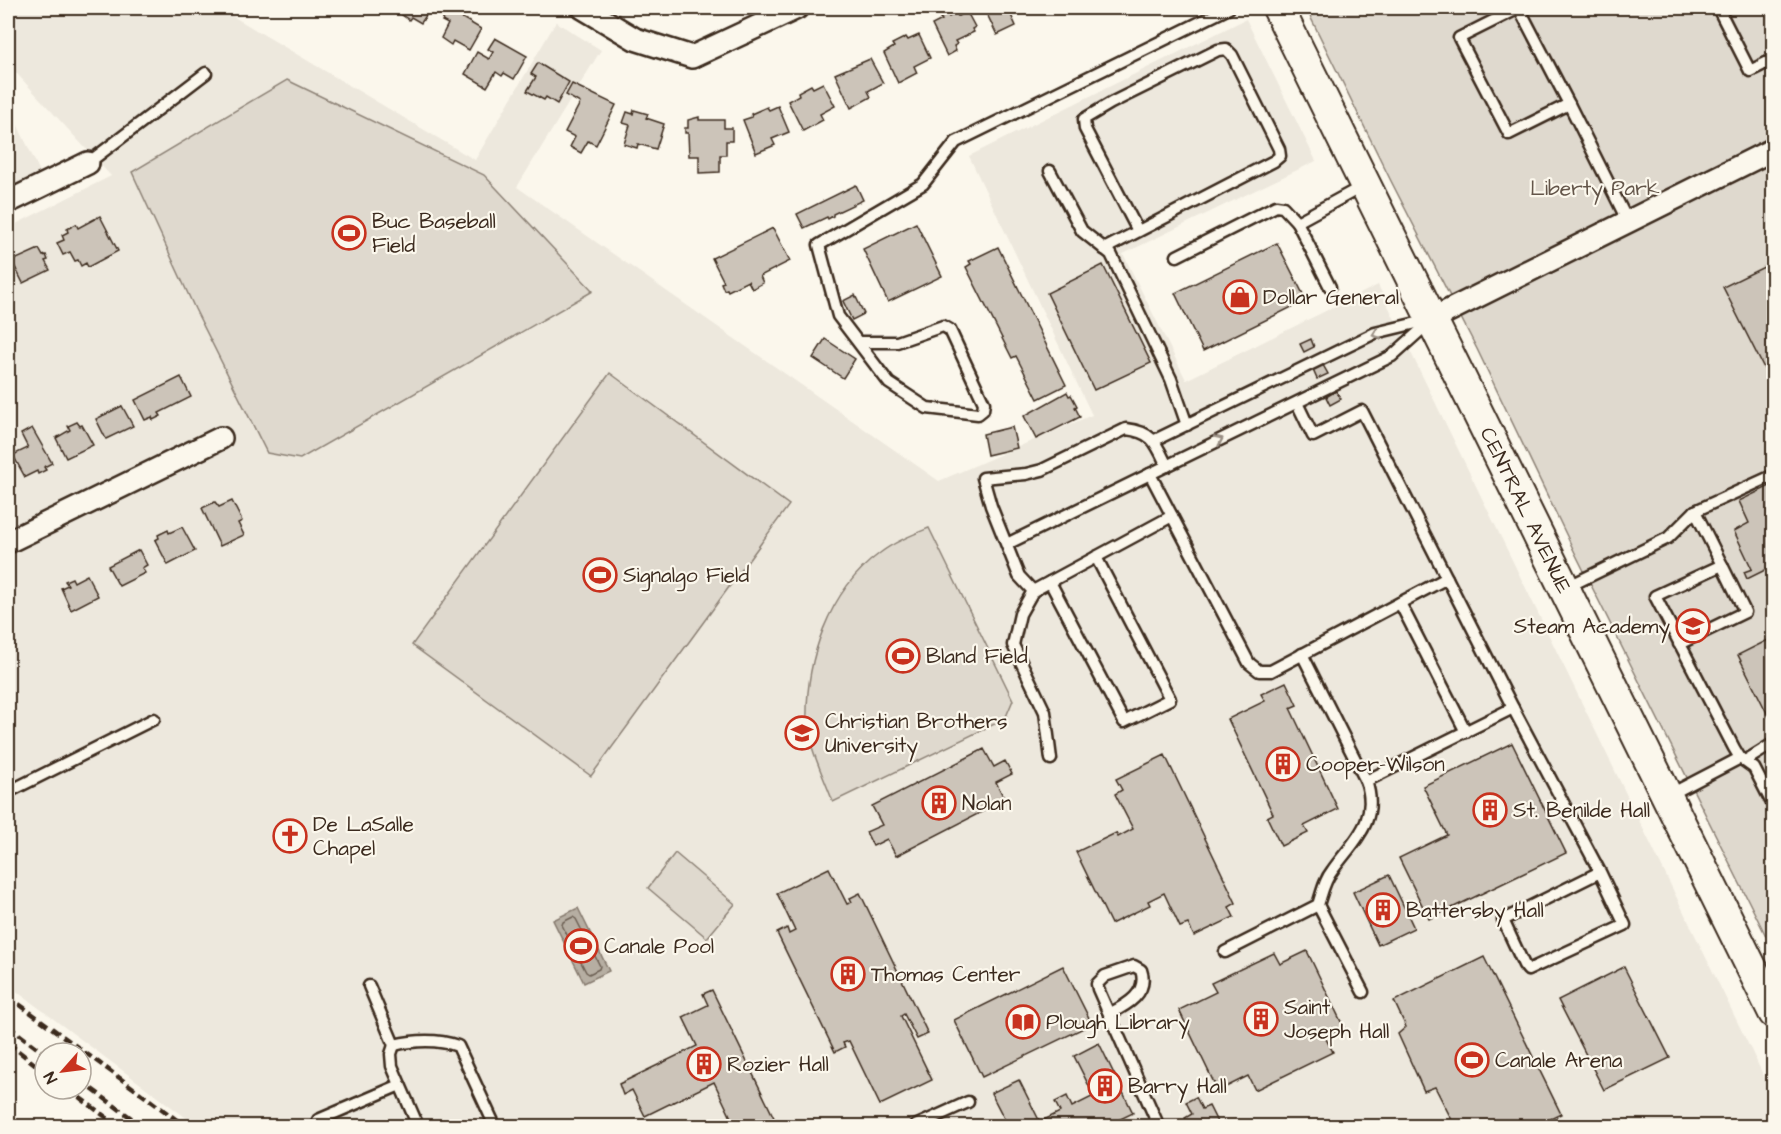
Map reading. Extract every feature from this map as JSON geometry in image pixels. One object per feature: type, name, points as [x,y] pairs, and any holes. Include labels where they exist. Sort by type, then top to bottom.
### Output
[{"type":"main road","name":"CENTRAL AVENUE","points":[[1278,8],[1773,1013]]},
{"type":"street","points":[[583,8],[635,39],[692,57],[797,8]]},
{"type":"street","points":[[1432,320],[1773,149]]},
{"type":"street","points":[[8,202],[88,163]]},
{"type":"street","points":[[8,542],[220,438]]},
{"type":"lane","points":[[858,342],[897,342],[943,326],[946,327],[950,330],[984,403],[983,410],[978,414],[927,408],[889,383],[838,316],[819,245],[923,184],[956,142],[1229,8]]},
{"type":"lane","points":[[1569,104],[1509,134],[1459,38],[1519,8],[1569,104],[1628,222]]},
{"type":"lane","points":[[1718,8],[1750,70],[1773,59]]},
{"type":"lane","points":[[1104,249],[1274,162],[1280,156],[1279,149],[1232,55],[1226,49],[1218,50],[1120,98],[1084,119],[1085,129],[1138,231]]},
{"type":"lane","points":[[88,163],[206,73]]},
{"type":"lane","points":[[1050,171],[1082,231],[1111,254],[1171,379],[1187,425]]},
{"type":"lane","points":[[1297,222],[1366,185]]},
{"type":"lane","points":[[1177,256],[1276,206],[1283,207],[1297,222],[1330,286]]},
{"type":"lane","points":[[1007,544],[1392,356],[1432,320]]},
{"type":"lane","points":[[1155,440],[1375,333],[1432,320]]},
{"type":"lane","points":[[1297,403],[1314,436],[1362,411],[1513,708],[1600,872],[1625,925],[1528,970],[1503,920],[1600,872]]},
{"type":"lane","points":[[1033,591],[1019,576],[990,506],[983,478],[1026,474],[1042,470],[1126,429],[1141,431],[1155,440],[1167,466]]},
{"type":"lane","points":[[1150,474],[1249,663],[1259,671],[1270,670],[1447,578]]},
{"type":"lane","points":[[1564,588],[1668,538],[1695,511],[1773,474]]},
{"type":"lane","points":[[1679,644],[1744,612],[1695,511]]},
{"type":"lane","points":[[1051,759],[1045,712],[1013,645],[1020,614],[1033,591],[1172,516]]},
{"type":"lane","points":[[1050,582],[1124,722],[1170,699],[1096,557]]},
{"type":"lane","points":[[1722,565],[1655,596],[1734,748],[1743,760],[1754,768],[1773,807]]},
{"type":"lane","points":[[1400,603],[1466,732]]},
{"type":"lane","points":[[1302,654],[1366,781],[1371,796],[1366,824],[1358,840],[1332,871],[1324,885],[1318,905],[1363,992]]},
{"type":"lane","points":[[1366,781],[1513,708]]},
{"type":"lane","points":[[8,792],[154,719]]},
{"type":"lane","points":[[1667,796],[1773,743]]},
{"type":"lane","points":[[1225,952],[1318,905]]},
{"type":"lane","points":[[1109,1014],[1132,1000],[1142,988],[1141,970],[1134,966],[1105,976],[1097,984],[1098,989],[1158,1126]]},
{"type":"lane","points":[[369,986],[394,1045],[391,1054],[392,1066],[418,1126]]},
{"type":"lane","points":[[394,1045],[411,1041],[444,1041],[458,1046],[495,1126]]},
{"type":"lane","points":[[318,1120],[400,1085]]},
{"type":"lane","points":[[915,1126],[968,1102]]},
{"type":"shaded area","name":"Christian Brothers University","points":[[8,8],[219,8],[475,160],[556,22],[601,50],[517,187],[939,481],[1092,415],[969,156],[1246,19],[1316,161],[1123,254],[1186,380],[1378,285],[1773,1095],[1773,1126],[197,1126],[93,1048],[93,1041],[83,1041],[8,985],[8,228],[111,176],[8,64]]},
{"type":"shaded area","points":[[8,105],[41,174],[8,191]]},
{"type":"green space","name":"Liberty Park","points":[[1306,8],[1773,8],[1773,950],[1576,555],[1477,349]]},
{"type":"green space","name":"Buc Baseball Field","points":[[287,80],[484,175],[593,291],[300,459],[267,453],[195,309],[132,172]]},
{"type":"green space","name":"Signalgo Field","points":[[610,373],[789,505],[591,776],[412,645]]},
{"type":"green space","name":"Bland Field","points":[[929,528],[1013,700],[1005,719],[833,802],[814,752],[807,724],[810,676],[823,629],[846,587],[862,569],[891,545]]},
{"type":"green space","points":[[675,853],[735,904],[707,938],[648,888]]},
{"type":"water","name":"Canale Pool","points":[[578,908],[609,971],[584,983],[553,920]]},
{"type":"building","points":[[396,8],[431,8],[421,23],[411,17],[409,20],[395,10]]},
{"type":"building","points":[[980,8],[1024,8],[1011,15],[1016,26],[997,35],[985,10],[982,11]]},
{"type":"building","points":[[449,10],[481,29],[469,50],[453,41],[451,45],[441,38],[448,24],[442,21]]},
{"type":"building","points":[[967,12],[975,27],[972,29],[974,32],[955,41],[956,51],[947,56],[932,25],[948,14],[949,17],[956,13],[958,16]]},
{"type":"building","points":[[919,35],[930,58],[914,66],[917,73],[898,83],[884,53],[894,47],[892,44],[906,37],[908,40]]},
{"type":"building","points":[[495,38],[527,56],[514,79],[504,73],[502,76],[496,72],[487,87],[465,74],[477,52],[489,59],[493,52],[488,49]]},
{"type":"building","points":[[870,59],[883,83],[868,91],[871,97],[851,108],[835,74]]},
{"type":"building","points":[[538,63],[569,82],[557,104],[546,97],[544,100],[527,91],[536,77],[531,74]]},
{"type":"building","points":[[823,83],[835,106],[820,114],[823,120],[803,131],[788,101],[811,85],[813,88]]},
{"type":"building","points":[[572,84],[616,105],[596,145],[588,141],[581,153],[570,147],[575,137],[565,132],[580,103],[566,95]]},
{"type":"building","points":[[778,106],[789,132],[772,139],[775,145],[756,153],[743,120],[767,107],[769,110]]},
{"type":"building","points":[[634,110],[648,114],[646,118],[664,124],[656,149],[638,144],[637,148],[624,144],[630,125],[623,123],[627,112],[633,114]]},
{"type":"building","points":[[699,117],[699,120],[724,120],[724,128],[732,128],[732,141],[726,141],[726,155],[720,155],[720,172],[699,173],[699,156],[689,156],[688,133],[685,133],[685,128],[688,128],[688,120]]},
{"type":"building","points":[[856,185],[863,200],[833,214],[828,219],[827,217],[804,228],[797,214]]},
{"type":"building","points":[[100,216],[118,251],[88,267],[86,263],[81,266],[78,260],[75,261],[70,252],[63,255],[57,243],[64,240],[62,235],[68,232],[67,229],[76,224],[78,228]]},
{"type":"building","points":[[916,223],[942,276],[888,302],[863,249]]},
{"type":"building","points":[[773,228],[790,261],[760,276],[763,283],[752,289],[748,281],[728,291],[724,290],[721,283],[724,282],[712,258]]},
{"type":"building","name":"Dollar General","points":[[1277,243],[1306,300],[1203,351],[1175,293]]},
{"type":"building","points":[[998,247],[1066,385],[1038,399],[1016,356],[1012,358],[966,267],[971,264],[969,261]]},
{"type":"building","points":[[39,249],[43,256],[46,255],[48,260],[45,261],[50,270],[23,283],[12,261]]},
{"type":"building","points":[[1774,262],[1774,388],[1723,287]]},
{"type":"building","points":[[1103,265],[1151,363],[1094,390],[1047,293]]},
{"type":"building","points":[[855,295],[864,314],[852,320],[843,301]]},
{"type":"building","points":[[825,339],[855,359],[843,378],[813,358]]},
{"type":"building","points":[[1311,339],[1314,347],[1304,352],[1300,344]]},
{"type":"building","points":[[1323,365],[1328,374],[1317,379],[1313,370]]},
{"type":"building","points":[[181,377],[191,397],[159,413],[161,416],[153,420],[152,417],[145,420],[135,400]]},
{"type":"building","points":[[1336,391],[1341,399],[1330,405],[1326,397]]},
{"type":"building","points":[[1067,392],[1077,406],[1075,407],[1080,417],[1036,439],[1024,416]]},
{"type":"building","points":[[122,406],[133,426],[106,439],[96,419]]},
{"type":"building","points":[[77,422],[80,426],[82,425],[93,445],[66,458],[56,438],[70,430],[68,426]]},
{"type":"building","points":[[1012,427],[1017,448],[987,455],[983,434]]},
{"type":"building","points":[[32,428],[52,463],[44,467],[46,470],[38,474],[37,471],[25,477],[13,455],[28,448],[21,434]]},
{"type":"building","points":[[1774,484],[1774,582],[1767,569],[1747,579],[1744,572],[1752,569],[1734,531],[1749,523],[1739,501]]},
{"type":"building","points":[[232,501],[242,521],[238,523],[244,535],[220,546],[202,508],[215,502],[219,507]]},
{"type":"building","points":[[182,527],[195,551],[168,565],[155,540],[159,538],[158,535],[168,530],[169,533]]},
{"type":"building","points":[[139,550],[147,565],[142,568],[145,573],[119,586],[108,566]]},
{"type":"building","points":[[87,575],[98,596],[71,610],[61,588],[68,585],[65,581],[72,578],[74,582]]},
{"type":"building","points":[[1774,637],[1774,725],[1773,725],[1738,655]]},
{"type":"building","name":"Cooper-Wilson","points":[[1286,682],[1297,705],[1290,708],[1338,809],[1304,826],[1308,833],[1281,846],[1267,817],[1273,814],[1228,719],[1265,701],[1261,694]]},
{"type":"building","name":"St. Benilde Hall","points":[[1512,743],[1566,853],[1429,919],[1399,858],[1447,835],[1423,786]]},
{"type":"building","name":"Nolan","points":[[984,749],[994,767],[1005,761],[1012,774],[996,782],[1005,800],[896,856],[887,839],[873,846],[866,832],[882,825],[872,806]]},
{"type":"building","points":[[1165,755],[1236,903],[1229,907],[1234,917],[1194,936],[1188,924],[1180,927],[1164,893],[1148,901],[1150,905],[1111,924],[1076,852],[1116,833],[1118,837],[1133,829],[1115,794],[1122,790],[1116,779]]},
{"type":"building","name":"Thomas Center","points":[[829,868],[847,904],[852,902],[850,898],[860,893],[928,1034],[917,1039],[904,1014],[901,1016],[932,1080],[880,1105],[849,1041],[843,1043],[845,1047],[835,1052],[777,933],[787,928],[789,934],[795,931],[777,893]]},
{"type":"building","name":"Battersby Hall","points":[[1389,875],[1414,928],[1378,945],[1353,892]]},
{"type":"building","name":"Saint Joseph Hall","points":[[1307,951],[1344,1028],[1325,1037],[1333,1052],[1255,1090],[1248,1076],[1218,1091],[1179,1010],[1216,992],[1211,983],[1274,953],[1280,964]]},
{"type":"building","name":"Canale Arena","points":[[1484,957],[1561,1114],[1536,1126],[1455,1126],[1435,1087],[1424,1091],[1398,1034],[1406,1027],[1394,1001]]},
{"type":"building","name":"Plough Library","points":[[1063,966],[1092,1024],[982,1077],[954,1020]]},
{"type":"building","points":[[1624,967],[1670,1058],[1604,1090],[1558,1000]]},
{"type":"building","name":"Rozier Hall","points":[[712,990],[778,1126],[735,1126],[714,1082],[645,1116],[632,1090],[623,1095],[619,1084],[697,1046],[683,1017],[708,1005],[703,994]]},
{"type":"building","name":"Barry Hall","points":[[1099,1043],[1133,1113],[1106,1126],[1008,1126],[991,1093],[1019,1080],[1040,1122],[1060,1112],[1055,1102],[1067,1096],[1072,1107],[1094,1096],[1074,1056]]},
{"type":"building","points":[[1196,1097],[1202,1109],[1209,1106],[1219,1126],[1182,1126],[1188,1124],[1185,1118],[1192,1114],[1186,1102]]},
{"type":"railway","points":[[8,996],[185,1126]]},
{"type":"railway","points":[[8,1026],[33,1045]]},
{"type":"railway","points":[[8,1043],[33,1063]]},
{"type":"railway","points":[[93,1090],[142,1126]]},
{"type":"railway","points":[[84,1101],[118,1126]]},
{"type":"place","name":"Buc Baseball Field","points":[[349,233]]},
{"type":"place","name":"Dollar General","points":[[1240,297]]},
{"type":"place","name":"Signalgo Field","points":[[600,575]]},
{"type":"place","name":"Steam Academy","points":[[1693,626]]},
{"type":"place","name":"Bland Field","points":[[903,656]]},
{"type":"place","name":"Christian Brothers University","points":[[802,733]]},
{"type":"place","name":"Cooper-Wilson","points":[[1283,764]]},
{"type":"place","name":"Nolan","points":[[939,803]]},
{"type":"place","name":"St. Benilde Hall","points":[[1490,810]]},
{"type":"place","name":"De LaSalle Chapel","points":[[290,836]]},
{"type":"place","name":"Battersby Hall","points":[[1383,910]]},
{"type":"place","name":"Canale Pool","points":[[581,946]]},
{"type":"place","name":"Thomas Center","points":[[848,974]]},
{"type":"place","name":"Saint Joseph Hall","points":[[1261,1019]]},
{"type":"place","name":"Plough Library","points":[[1023,1022]]},
{"type":"place","name":"Canale Arena","points":[[1472,1060]]},
{"type":"place","name":"Rozier Hall","points":[[704,1064]]},
{"type":"place","name":"Barry Hall","points":[[1105,1086]]}]
